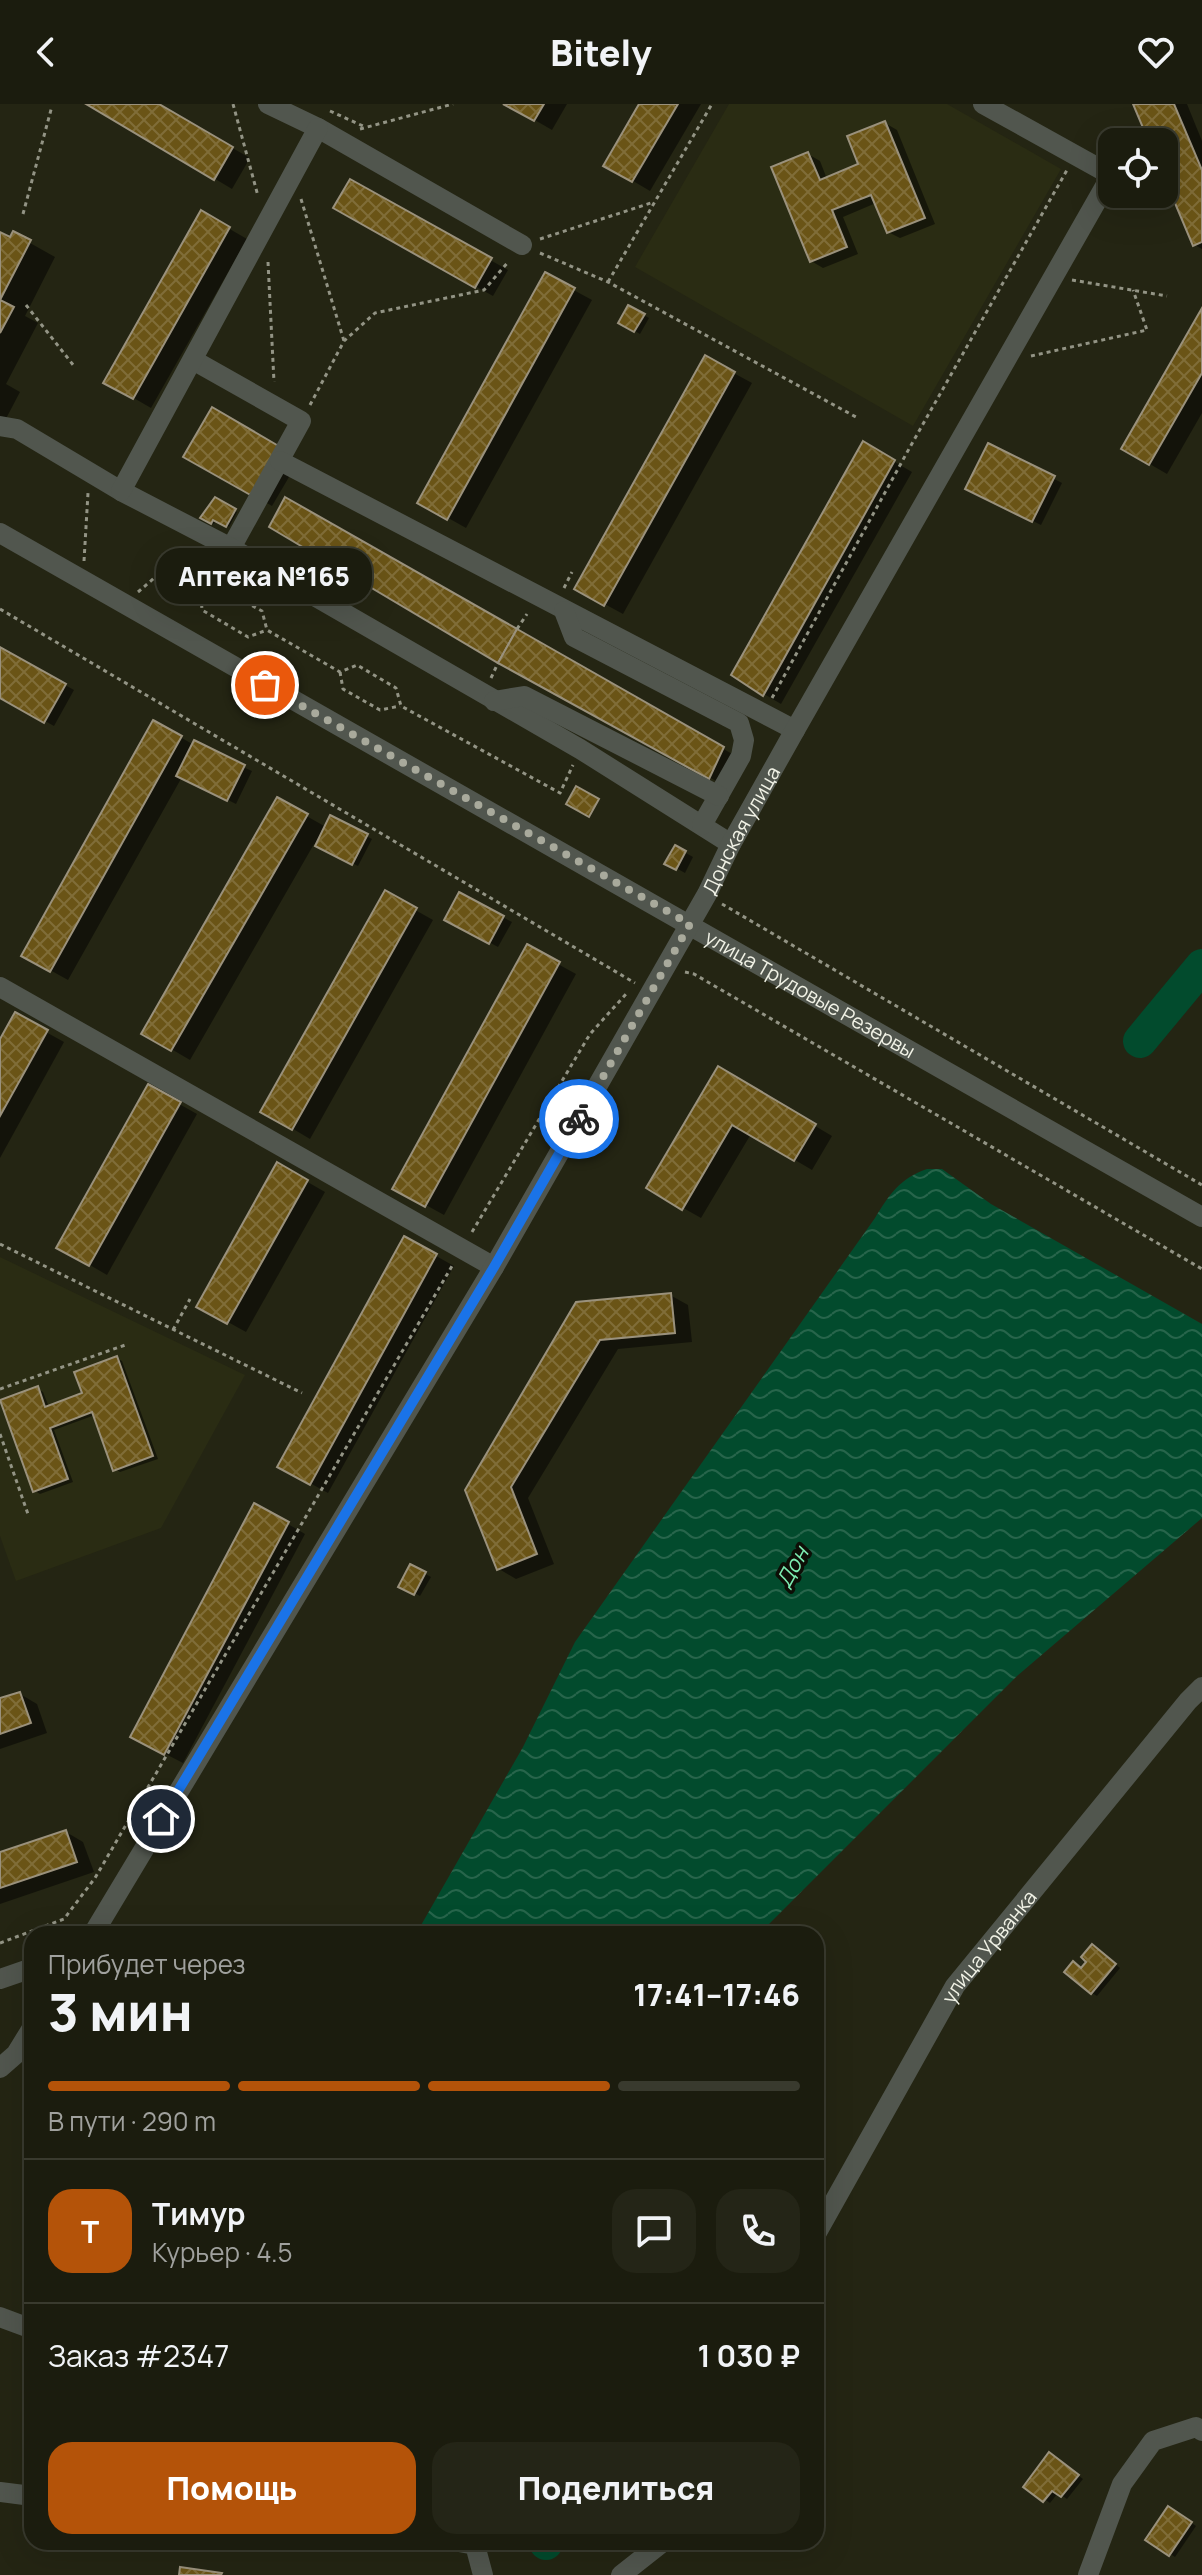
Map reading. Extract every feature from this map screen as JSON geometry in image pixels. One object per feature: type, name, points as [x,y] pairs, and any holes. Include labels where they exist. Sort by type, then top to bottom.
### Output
[{"type":"street","points":[[268,104],[325,132],[522,245]]},
{"type":"street","points":[[983,104],[1098,168]]},
{"type":"street","points":[[121,491],[294,173],[325,132]]},
{"type":"street","name":"Донская улица","points":[[98,1926],[494,1267],[643,988],[690,924],[795,730],[1098,199]]},
{"type":"street","points":[[193,360],[301,421],[231,548]]},
{"type":"street","points":[[0,426],[17,429],[121,491],[231,548],[580,749],[731,844]]},
{"type":"street","points":[[280,461],[795,730]]},
{"type":"street","name":"улица Трудовые Резервы","points":[[0,533],[1202,1217]]},
{"type":"street","points":[[564,611],[574,637],[739,723],[744,740],[741,756],[702,825]]},
{"type":"street","points":[[494,701],[524,696],[719,796]]},
{"type":"street","points":[[0,987],[494,1267]]},
{"type":"street","name":"улица Урванка","points":[[824,2220],[955,1986],[1202,1687]]},
{"type":"street","points":[[0,1979],[24,1971]]},
{"type":"street","points":[[0,2068],[16,2054],[24,2041]]},
{"type":"street","points":[[0,2317],[24,2326]]},
{"type":"street","points":[[1088,2575],[1122,2484],[1153,2441],[1199,2429]]},
{"type":"street","points":[[0,2492],[24,2495]]},
{"type":"street","points":[[476,2550],[483,2575]]},
{"type":"street","points":[[621,2575],[653,2550]]},
{"type":"path","points":[[325,132],[366,128],[453,104]]},
{"type":"path","points":[[608,282],[712,104]]},
{"type":"path","points":[[23,214],[52,106]]},
{"type":"path","points":[[330,111],[366,128]]},
{"type":"path","points":[[763,713],[1075,157]]},
{"type":"path","points":[[294,173],[344,341]]},
{"type":"path","points":[[301,421],[344,341],[375,313],[484,290],[522,245],[654,202]]},
{"type":"path","points":[[522,245],[608,282],[856,417]]},
{"type":"path","points":[[1053,277],[1167,296]]},
{"type":"path","points":[[1004,362],[1147,330],[1133,290]]},
{"type":"path","points":[[26,305],[74,366]]},
{"type":"path","points":[[83,581],[90,473]]},
{"type":"path","points":[[123,605],[205,534]]},
{"type":"path","points":[[162,572],[201,596]]},
{"type":"path","points":[[564,587],[572,572]]},
{"type":"path","points":[[201,596],[218,587],[262,611],[267,630],[340,672]]},
{"type":"path","points":[[201,596],[202,610],[248,637],[267,630]]},
{"type":"path","points":[[0,609],[643,988],[590,1034],[95,1878],[64,1919],[45,1926]]},
{"type":"path","points":[[340,672],[357,665],[396,688],[401,706]]},
{"type":"path","points":[[340,672],[343,689],[380,710],[401,706],[560,793],[580,749]]},
{"type":"path","points":[[707,894],[1202,1185]]},
{"type":"path","points":[[682,972],[694,974],[1202,1269]]},
{"type":"path","points":[[0,1244],[302,1393]]},
{"type":"path","points":[[28,1258],[37,1254]]},
{"type":"path","points":[[173,1330],[190,1299]]},
{"type":"path","points":[[0,1389],[128,1344]]},
{"type":"path","points":[[0,1434],[29,1517]]},
{"type":"path","points":[[0,1943],[24,1934]]},
{"type":"shaded area","points":[[729,104],[947,104],[1061,169],[913,426],[635,267]]},
{"type":"shaded area","points":[[0,1257],[245,1375],[161,1528],[16,1581],[0,1536]]},
{"type":"water","points":[[927,1169],[942,1169],[991,1204],[1202,1324],[1202,1518],[1017,1676],[767,1926],[421,1926],[523,1747],[575,1642],[890,1195],[909,1177]]},
{"type":"building","points":[[86,104],[159,104],[233,147],[214,180]]},
{"type":"building","points":[[503,104],[544,104],[534,121]]},
{"type":"building","points":[[639,104],[678,104],[632,182],[603,166]]},
{"type":"building","points":[[1133,104],[1174,104],[1202,170],[1202,242],[1193,246],[1177,208],[1178,128],[1143,128]]},
{"type":"building","points":[[885,121],[925,218],[887,233],[871,195],[832,210],[847,247],[810,262],[771,167],[808,152],[820,180],[858,164],[847,136]]},
{"type":"building","points":[[350,179],[492,258],[475,288],[333,208]]},
{"type":"building","points":[[201,210],[230,227],[133,399],[103,383]]},
{"type":"building","points":[[13,231],[31,240],[0,300],[0,232],[10,237]]},
{"type":"building","points":[[545,272],[575,288],[447,520],[417,503]]},
{"type":"building","points":[[0,300],[14,307],[0,333]]},
{"type":"building","points":[[628,305],[645,314],[634,332],[618,323]]},
{"type":"building","points":[[1202,308],[1202,373],[1149,465],[1121,449]]},
{"type":"building","points":[[705,355],[735,372],[604,606],[574,589]]},
{"type":"building","points":[[212,407],[282,448],[254,497],[183,457]]},
{"type":"building","points":[[863,441],[895,460],[763,696],[731,675]]},
{"type":"building","points":[[988,443],[1055,476],[1032,522],[965,489]]},
{"type":"building","points":[[215,497],[236,509],[226,527],[200,518]]},
{"type":"building","points":[[285,497],[517,629],[498,663],[269,527]]},
{"type":"building","points":[[517,629],[724,747],[709,779],[498,663]]},
{"type":"building","points":[[0,647],[66,684],[44,723],[0,698]]},
{"type":"building","points":[[153,720],[182,736],[50,972],[21,956]]},
{"type":"building","points":[[194,740],[245,765],[227,801],[176,776]]},
{"type":"building","points":[[576,786],[599,799],[589,817],[566,804]]},
{"type":"building","points":[[277,797],[308,814],[171,1051],[141,1034]]},
{"type":"building","points":[[330,815],[368,834],[352,865],[315,846]]},
{"type":"building","points":[[675,845],[686,851],[676,870],[664,864]]},
{"type":"building","points":[[385,890],[417,908],[292,1130],[260,1112]]},
{"type":"building","points":[[459,892],[504,916],[489,944],[444,920]]},
{"type":"building","points":[[527,944],[560,962],[425,1207],[392,1189]]},
{"type":"building","points":[[15,1012],[48,1030],[0,1116],[0,1039]]},
{"type":"building","points":[[718,1066],[816,1124],[794,1161],[732,1125],[682,1210],[646,1188]]},
{"type":"building","points":[[148,1084],[181,1102],[89,1266],[56,1248]]},
{"type":"building","points":[[277,1162],[308,1180],[227,1324],[196,1307]]},
{"type":"building","points":[[404,1236],[437,1254],[310,1485],[277,1467]]},
{"type":"building","points":[[671,1293],[675,1333],[600,1340],[511,1487],[537,1554],[497,1570],[465,1490],[576,1302]]},
{"type":"building","points":[[117,1356],[153,1456],[113,1471],[92,1412],[50,1428],[68,1479],[33,1492],[0,1400],[38,1386],[45,1407],[82,1393],[74,1372]]},
{"type":"building","points":[[254,1503],[289,1522],[164,1755],[130,1737]]},
{"type":"building","points":[[410,1564],[426,1572],[414,1595],[398,1587]]},
{"type":"building","points":[[20,1692],[31,1723],[0,1734],[0,1698]]},
{"type":"building","points":[[66,1830],[77,1862],[0,1888],[0,1852]]},
{"type":"building","points":[[1092,1944],[1116,1964],[1091,1994],[1064,1972],[1073,1961],[1081,1968],[1086,1962],[1081,1957]]},
{"type":"building","points":[[1049,2452],[1079,2475],[1061,2497],[1052,2491],[1043,2502],[1023,2487]]},
{"type":"building","points":[[1168,2506],[1192,2522],[1169,2556],[1145,2540]]},
{"type":"building","points":[[180,2567],[222,2573],[179,2575]]},
{"type":"waterway","name":"Дон","points":[[1140,1041],[1202,966]]},
{"type":"way so far","points":[[265,685],[690,924],[579,1119]]},
{"type":"place","name":"Аптека №165","points":[[265,685]]},
{"type":"route","points":[[161,1819],[494,1267],[579,1119]]}]
